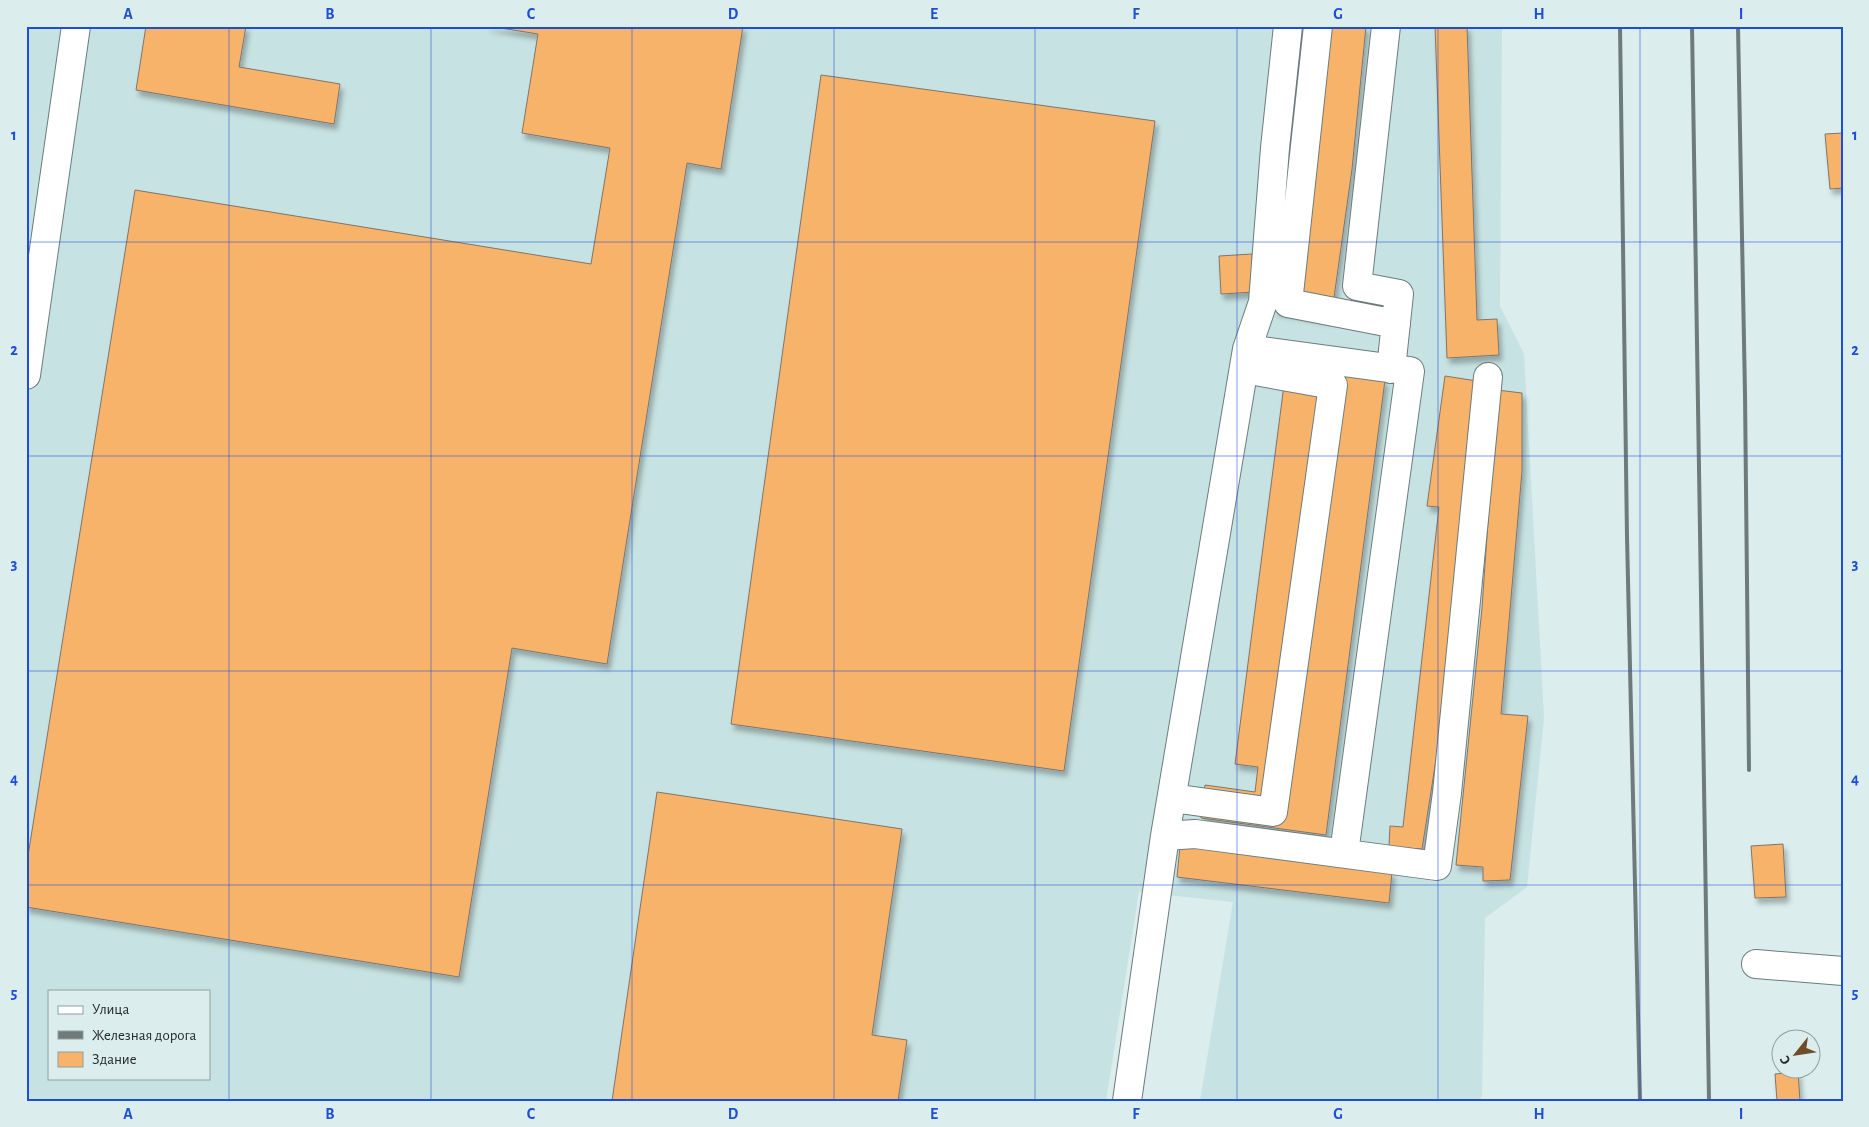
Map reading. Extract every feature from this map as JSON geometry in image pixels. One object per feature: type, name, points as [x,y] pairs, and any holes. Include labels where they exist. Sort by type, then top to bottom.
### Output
[{"type":"lane","points":[[26,375],[76,26]]},
{"type":"lane","points":[[1127,1101],[1172,798],[1245,359],[1262,302],[1275,148],[1288,26]]},
{"type":"lane","points":[[1318,26],[1288,303],[1396,324]]},
{"type":"lane","points":[[1386,26],[1357,286],[1399,294],[1391,368]]},
{"type":"lane","points":[[1245,359],[1391,368],[1410,371],[1344,853]]},
{"type":"lane","points":[[1172,798],[1273,812],[1333,386],[1245,359]]},
{"type":"lane","points":[[1166,836],[1195,834],[1437,866],[1447,793],[1488,376]]},
{"type":"lane","points":[[1756,964],[1843,971]]},
{"type":"shaded area","points":[[26,26],[1502,26],[1500,306],[1524,354],[1544,718],[1527,887],[1485,918],[1482,1096],[1479,1101],[1200,1101],[1233,902],[1139,892],[1106,1101],[26,1101]]},
{"type":"building","points":[[146,26],[246,26],[239,67],[340,84],[334,124],[136,90]]},
{"type":"building","points":[[488,26],[743,26],[721,169],[687,163],[607,664],[512,648],[459,977],[26,907],[26,868],[135,190],[591,264],[610,148],[522,133],[538,34]]},
{"type":"building","points":[[1305,26],[1366,26],[1352,169],[1331,319],[1275,310]]},
{"type":"building","points":[[1435,26],[1467,26],[1477,320],[1497,319],[1499,355],[1447,358]]},
{"type":"building","points":[[821,75],[1155,121],[1064,771],[731,724]]},
{"type":"building","points":[[1843,133],[1843,188],[1830,189],[1825,134]]},
{"type":"building","points":[[1252,254],[1254,292],[1221,294],[1219,256]]},
{"type":"building","points":[[1259,364],[1385,380],[1326,835],[1201,818],[1205,785],[1255,792],[1258,767],[1235,764],[1284,385]]},
{"type":"building","points":[[1445,376],[1477,381],[1440,734],[1422,849],[1389,847],[1390,826],[1403,827],[1439,507],[1427,506]]},
{"type":"building","points":[[1497,390],[1522,393],[1522,471],[1501,714],[1528,716],[1510,880],[1483,881],[1483,867],[1456,865],[1482,608]]},
{"type":"building","points":[[657,792],[902,829],[872,1035],[907,1040],[898,1101],[612,1101]]},
{"type":"building","points":[[1783,844],[1786,897],[1755,898],[1751,846]]},
{"type":"building","points":[[1180,846],[1392,872],[1389,903],[1177,877]]},
{"type":"building","points":[[1775,1080],[1799,1080],[1800,1101],[1777,1101]]},
{"type":"railway","points":[[1620,26],[1627,537],[1640,1101]]},
{"type":"railway","points":[[1692,26],[1709,1101]]},
{"type":"railway","points":[[1738,26],[1745,394],[1749,770]]}]
